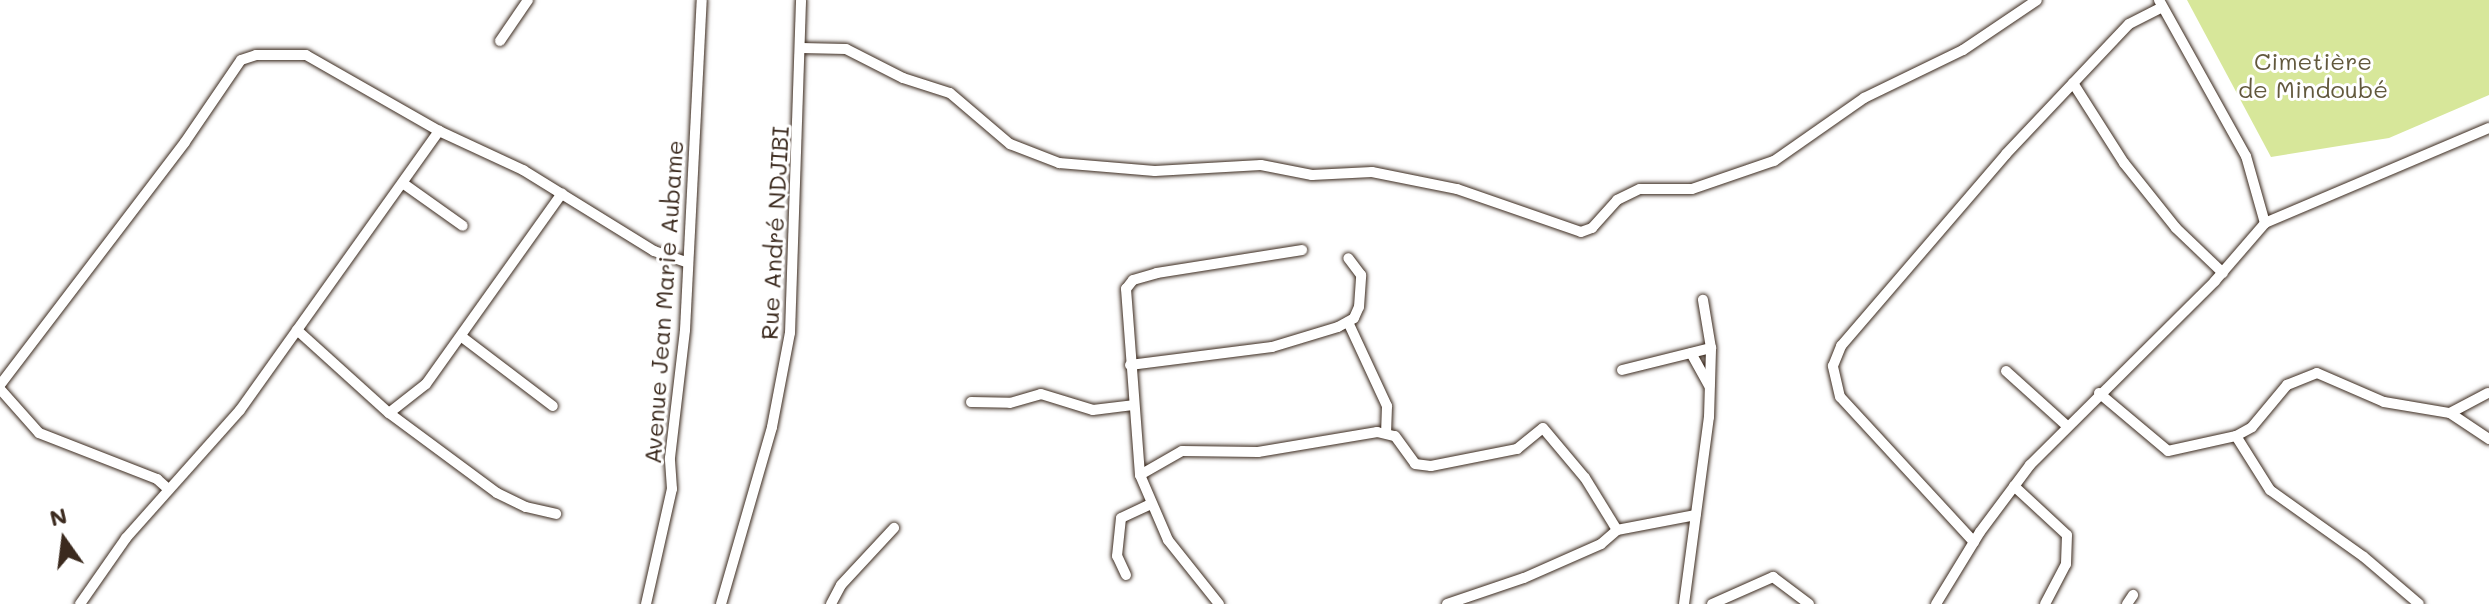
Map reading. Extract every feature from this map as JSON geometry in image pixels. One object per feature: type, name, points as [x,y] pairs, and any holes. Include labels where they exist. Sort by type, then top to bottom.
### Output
[{"type":"street","points":[[500,41],[528,0]]},
{"type":"street","name":"Avenue Jean Marie Aubame","points":[[646,604],[672,489],[670,458],[688,263],[702,0]]},
{"type":"street","name":"Rue André NDJIBI","points":[[721,604],[772,427],[790,333],[801,0]]},
{"type":"street","points":[[801,48],[846,49],[903,78],[950,93],[1010,144],[1059,163],[1155,171],[1261,165],[1312,175],[1372,172],[1457,189],[1581,232],[1592,228],[1617,200],[1640,189],[1692,189],[1774,161],[1864,98],[1963,50],[2037,0]]},
{"type":"street","points":[[1974,542],[1840,397],[1833,366],[1841,346],[2073,83],[2129,24],[2160,4],[2246,156],[2265,223]]},
{"type":"street","points":[[168,489],[157,479],[39,433],[0,387],[192,134],[241,60],[271,54],[306,55],[439,131],[562,193],[654,251],[688,263]]},
{"type":"street","points":[[2073,83],[2124,163],[2176,228],[2223,273]]},
{"type":"street","points":[[1936,604],[1974,542],[2014,486],[2066,425],[2223,273],[2265,223],[2489,128]]},
{"type":"street","points":[[80,604],[126,538],[240,410],[439,131]]},
{"type":"street","points":[[404,184],[463,226]]},
{"type":"street","points":[[389,413],[420,391],[462,337],[562,193]]},
{"type":"street","points":[[1219,604],[1176,552],[1149,505],[1140,475],[1131,405],[1126,289],[1133,280],[1207,262],[1302,250]]},
{"type":"street","points":[[1130,365],[1288,344],[1348,322],[1357,313],[1361,283],[1360,270],[1348,258]]},
{"type":"street","points":[[1684,604],[1710,387],[1711,348],[1703,300]]},
{"type":"street","points":[[1348,322],[1387,406],[1386,432],[1422,467],[1500,455],[1529,443],[1543,428],[1585,478],[1617,530]]},
{"type":"street","points":[[297,330],[389,413],[511,501],[556,514]]},
{"type":"street","points":[[462,337],[553,406]]},
{"type":"street","points":[[1622,370],[1711,348]]},
{"type":"street","points":[[1691,353],[1710,387]]},
{"type":"street","points":[[2006,371],[2066,425]]},
{"type":"street","points":[[2099,393],[2168,451],[2236,436],[2252,427],[2287,385],[2317,373],[2384,402],[2450,413],[2489,439]]},
{"type":"street","points":[[2450,413],[2488,393]]},
{"type":"street","points":[[971,402],[1010,403],[1041,394],[1093,410],[1131,405]]},
{"type":"street","points":[[1140,475],[1190,449],[1258,452],[1386,432]]},
{"type":"street","points":[[2236,436],[2270,490],[2376,566],[2419,604]]},
{"type":"street","points":[[2014,486],[2067,535],[2066,564],[2045,604]]},
{"type":"street","points":[[1126,575],[1117,556],[1121,518],[1149,505]]},
{"type":"street","points":[[1447,604],[1524,578],[1601,544],[1617,530],[1696,515]]},
{"type":"street","points":[[831,604],[841,585],[894,528]]},
{"type":"street","points":[[1712,604],[1773,577],[1809,604]]},
{"type":"green space","name":"Cimetière de Mindoubé","points":[[2187,0],[2489,0],[2489,95],[2389,138],[2271,157]]}]
